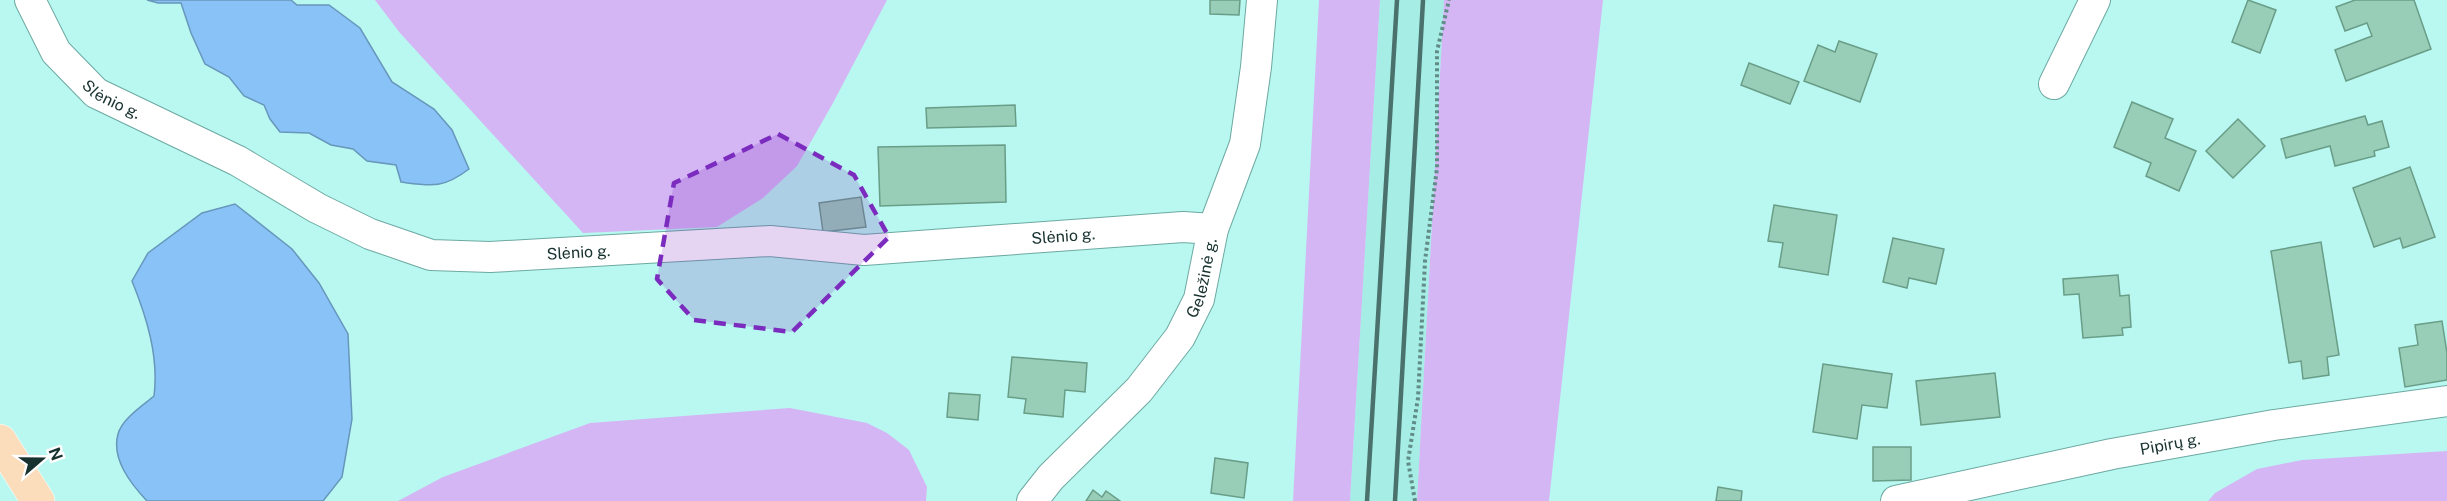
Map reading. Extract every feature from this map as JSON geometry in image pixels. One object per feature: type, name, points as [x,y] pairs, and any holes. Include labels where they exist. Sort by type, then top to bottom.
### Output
[{"type":"main road","points":[[0,441],[38,501]]},
{"type":"street","name":"Slėnio g.","points":[[30,0],[56,52],[96,93],[238,161],[317,208],[370,234],[431,255],[490,257],[770,241],[864,249],[1183,226],[1213,230]]},
{"type":"street","name":"Geležinė g.","points":[[1032,501],[1051,477],[1138,390],[1180,337],[1199,299],[1213,230],[1245,144],[1256,67],[1262,0]]},
{"type":"street","points":[[2054,84],[2095,0]]},
{"type":"street","name":"Pipirų g.","points":[[1896,501],[2123,452],[2274,425],[2447,401]]},
{"type":"path","points":[[1415,501],[1408,461],[1418,398],[1425,261],[1437,168],[1437,51],[1449,0]]},
{"type":"highlighted area","points":[[778,134],[854,175],[889,237],[792,332],[694,320],[657,279],[674,183]]},
{"type":"shaded area","points":[[147,0],[291,0],[297,5],[329,5],[360,28],[392,82],[434,109],[452,130],[469,169],[452,180],[437,185],[401,182],[396,165],[367,161],[353,149],[331,145],[309,133],[280,132],[270,119],[264,105],[244,96],[229,77],[205,64],[181,3],[158,3]]},
{"type":"shaded area","points":[[375,0],[887,0],[797,166],[763,198],[717,227],[583,233],[400,33]]},
{"type":"shaded area","points":[[1319,0],[1380,0],[1350,501],[1293,501]]},
{"type":"shaded area","points":[[1380,0],[1444,0],[1417,501],[1350,501]]},
{"type":"shaded area","points":[[1444,0],[1603,0],[1549,501],[1417,501]]},
{"type":"shaded area","points":[[235,204],[292,249],[319,283],[348,334],[352,419],[342,477],[323,501],[147,501],[129,479],[117,453],[120,428],[133,413],[154,396],[153,352],[132,281],[148,253],[202,213]]},
{"type":"shaded area","points":[[790,408],[867,423],[887,433],[909,450],[927,487],[926,501],[398,501],[443,477],[590,423]]},
{"type":"shaded area","points":[[2447,451],[2447,501],[2208,501],[2215,493],[2257,469],[2302,460]]},
{"type":"building","points":[[1210,0],[1240,0],[1239,15],[1210,14]]},
{"type":"building","points":[[2248,0],[2276,10],[2260,53],[2232,42]]},
{"type":"building","points":[[2355,0],[2414,0],[2431,49],[2346,81],[2335,50],[2372,36],[2367,23],[2345,31],[2336,7]]},
{"type":"building","points":[[1839,41],[1877,54],[1860,102],[1804,81],[1818,45],[1835,52]]},
{"type":"building","points":[[1749,63],[1799,82],[1790,104],[1741,85]]},
{"type":"building","points":[[2132,102],[2173,119],[2165,138],[2196,151],[2179,191],[2146,176],[2151,163],[2114,147]]},
{"type":"building","points":[[1015,105],[1016,126],[927,128],[926,108]]},
{"type":"building","points":[[2365,116],[2368,125],[2382,121],[2389,147],[2374,151],[2375,156],[2335,166],[2330,146],[2286,158],[2281,139]]},
{"type":"building","points":[[2238,119],[2265,146],[2233,178],[2206,151]]},
{"type":"building","points":[[1005,145],[1006,202],[880,206],[878,147]]},
{"type":"building","points":[[2410,167],[2435,237],[2403,248],[2400,238],[2374,247],[2353,188]]},
{"type":"building","points":[[861,197],[866,227],[823,232],[819,203]]},
{"type":"building","points":[[1774,205],[1837,215],[1828,275],[1779,267],[1783,243],[1768,241]]},
{"type":"building","points":[[1893,238],[1944,249],[1936,284],[1909,278],[1907,288],[1883,282]]},
{"type":"building","points":[[2321,242],[2339,355],[2327,357],[2329,375],[2303,379],[2301,361],[2289,363],[2271,251]]},
{"type":"building","points":[[2118,275],[2120,296],[2129,295],[2131,327],[2122,328],[2123,335],[2083,338],[2079,294],[2064,295],[2063,279]]},
{"type":"building","points":[[2442,321],[2447,353],[2447,380],[2405,387],[2399,348],[2418,345],[2415,325]]},
{"type":"building","points":[[1012,357],[1087,363],[1085,392],[1065,390],[1063,417],[1024,413],[1026,399],[1008,397]]},
{"type":"building","points":[[1823,364],[1892,374],[1887,408],[1862,405],[1857,439],[1813,432]]},
{"type":"building","points":[[1995,373],[2000,417],[1921,425],[1916,381]]},
{"type":"building","points":[[949,393],[980,395],[978,420],[947,417]]},
{"type":"building","points":[[1873,447],[1911,447],[1911,480],[1873,481]]},
{"type":"building","points":[[1215,458],[1248,463],[1244,498],[1211,493]]},
{"type":"building","points":[[1718,487],[1742,491],[1741,501],[1716,501]]},
{"type":"building","points":[[1093,490],[1102,497],[1106,491],[1120,501],[1086,501]]},
{"type":"railway","points":[[1367,501],[1397,0]]},
{"type":"railway","points":[[1395,501],[1423,0]]}]
